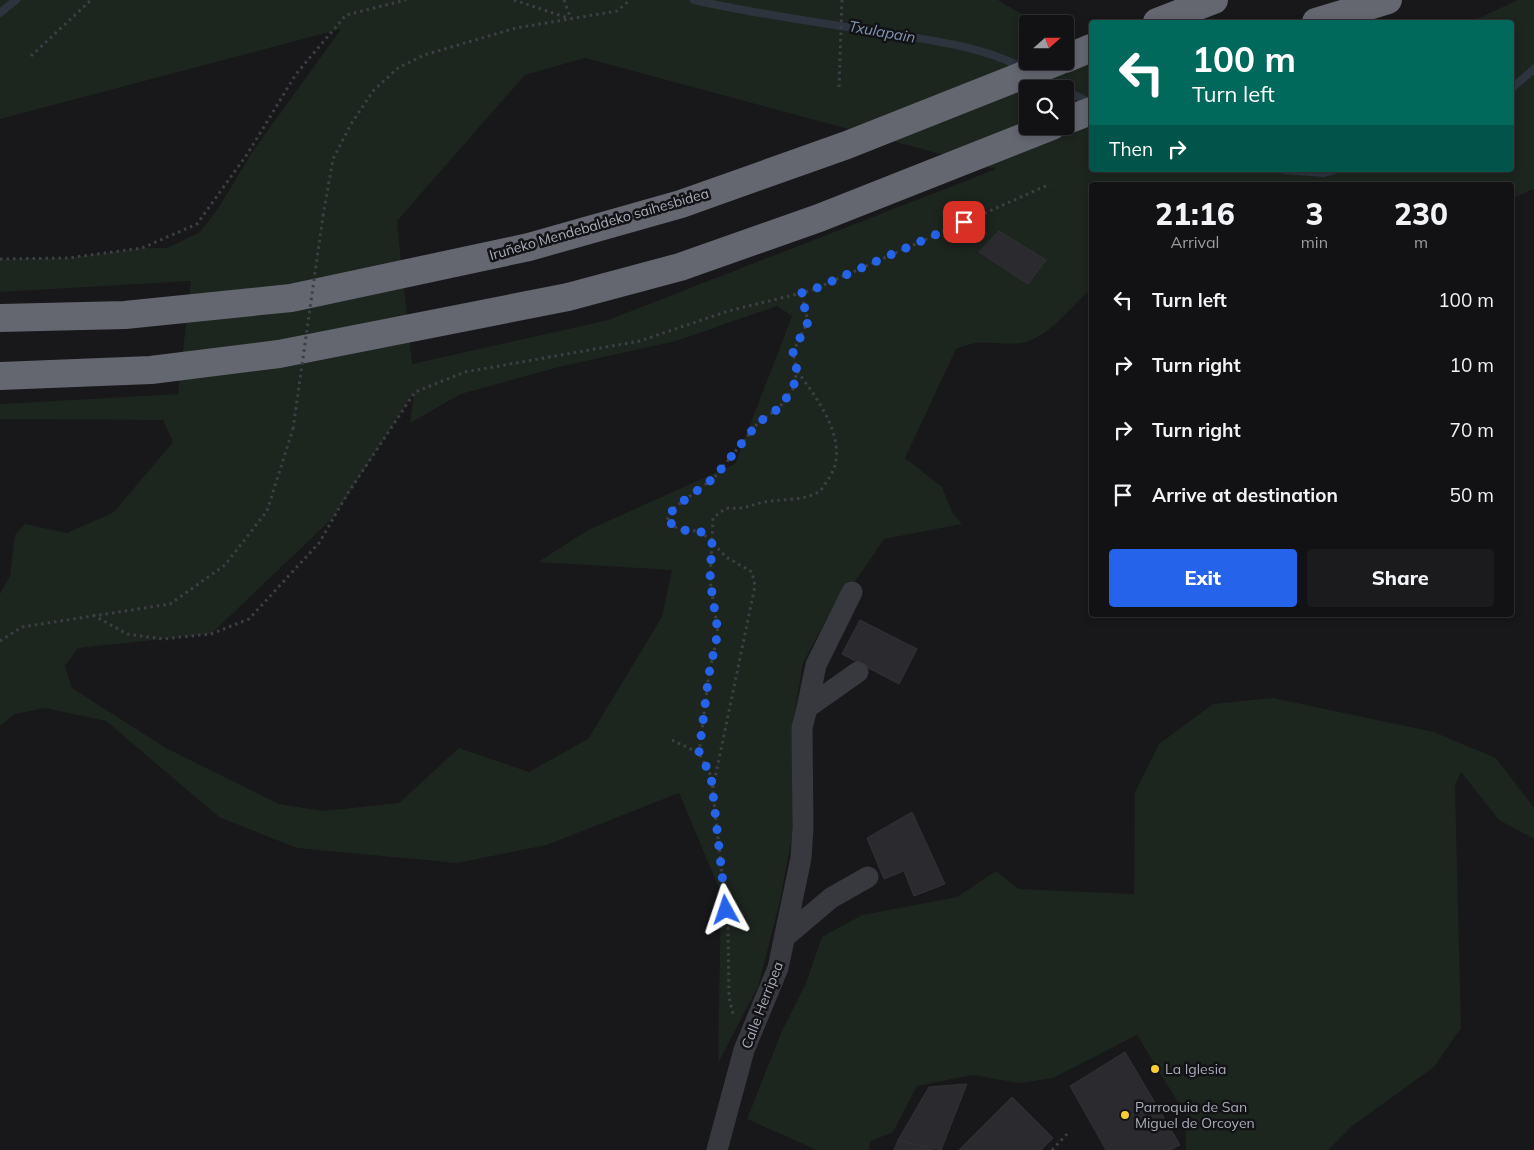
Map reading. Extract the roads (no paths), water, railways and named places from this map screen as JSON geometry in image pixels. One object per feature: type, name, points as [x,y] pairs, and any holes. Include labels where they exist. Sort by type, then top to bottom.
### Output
[{"type":"highway","points":[[1162,20],[1214,0]]},
{"type":"highway","points":[[1322,20],[1388,0]]},
{"type":"highway","points":[[1074,55],[1089,49]]},
{"type":"highway","name":"Iruñeko Mendebaldeko saihesbidea","points":[[0,318],[125,315],[291,298],[529,247],[681,204],[846,145],[1036,70]]},
{"type":"highway","points":[[1074,118],[1089,112]]},
{"type":"highway","points":[[0,376],[151,370],[279,354],[568,297],[680,267],[819,218],[1030,135]]},
{"type":"street","name":"Calle Herripea","points":[[717,1150],[743,1055],[778,968],[800,858],[803,828],[802,728],[816,665],[852,592]]},
{"type":"street","points":[[807,708],[858,672]]},
{"type":"street","points":[[784,937],[831,898],[868,877]]},
{"type":"waterway","name":"Txulapain","points":[[0,13],[16,0]]},
{"type":"waterway","name":"Txulapain","points":[[694,0],[763,14],[952,44],[989,54],[1019,66]]},
{"type":"waterway","name":"Txulapain","points":[[1514,86],[1534,69]]},
{"type":"waterway","name":"Txulapain","points":[[1040,77],[1046,80]]},
{"type":"waterway","name":"Txulapain","points":[[1074,94],[1089,102]]},
{"type":"waterway","name":"Txulapain","points":[[1311,172],[1328,172]]},
{"type":"place","name":"La Iglesia","points":[[1155,1069]]},
{"type":"place","name":"Parroquia de San Miguel de Orcoyen","points":[[1125,1115]]}]
